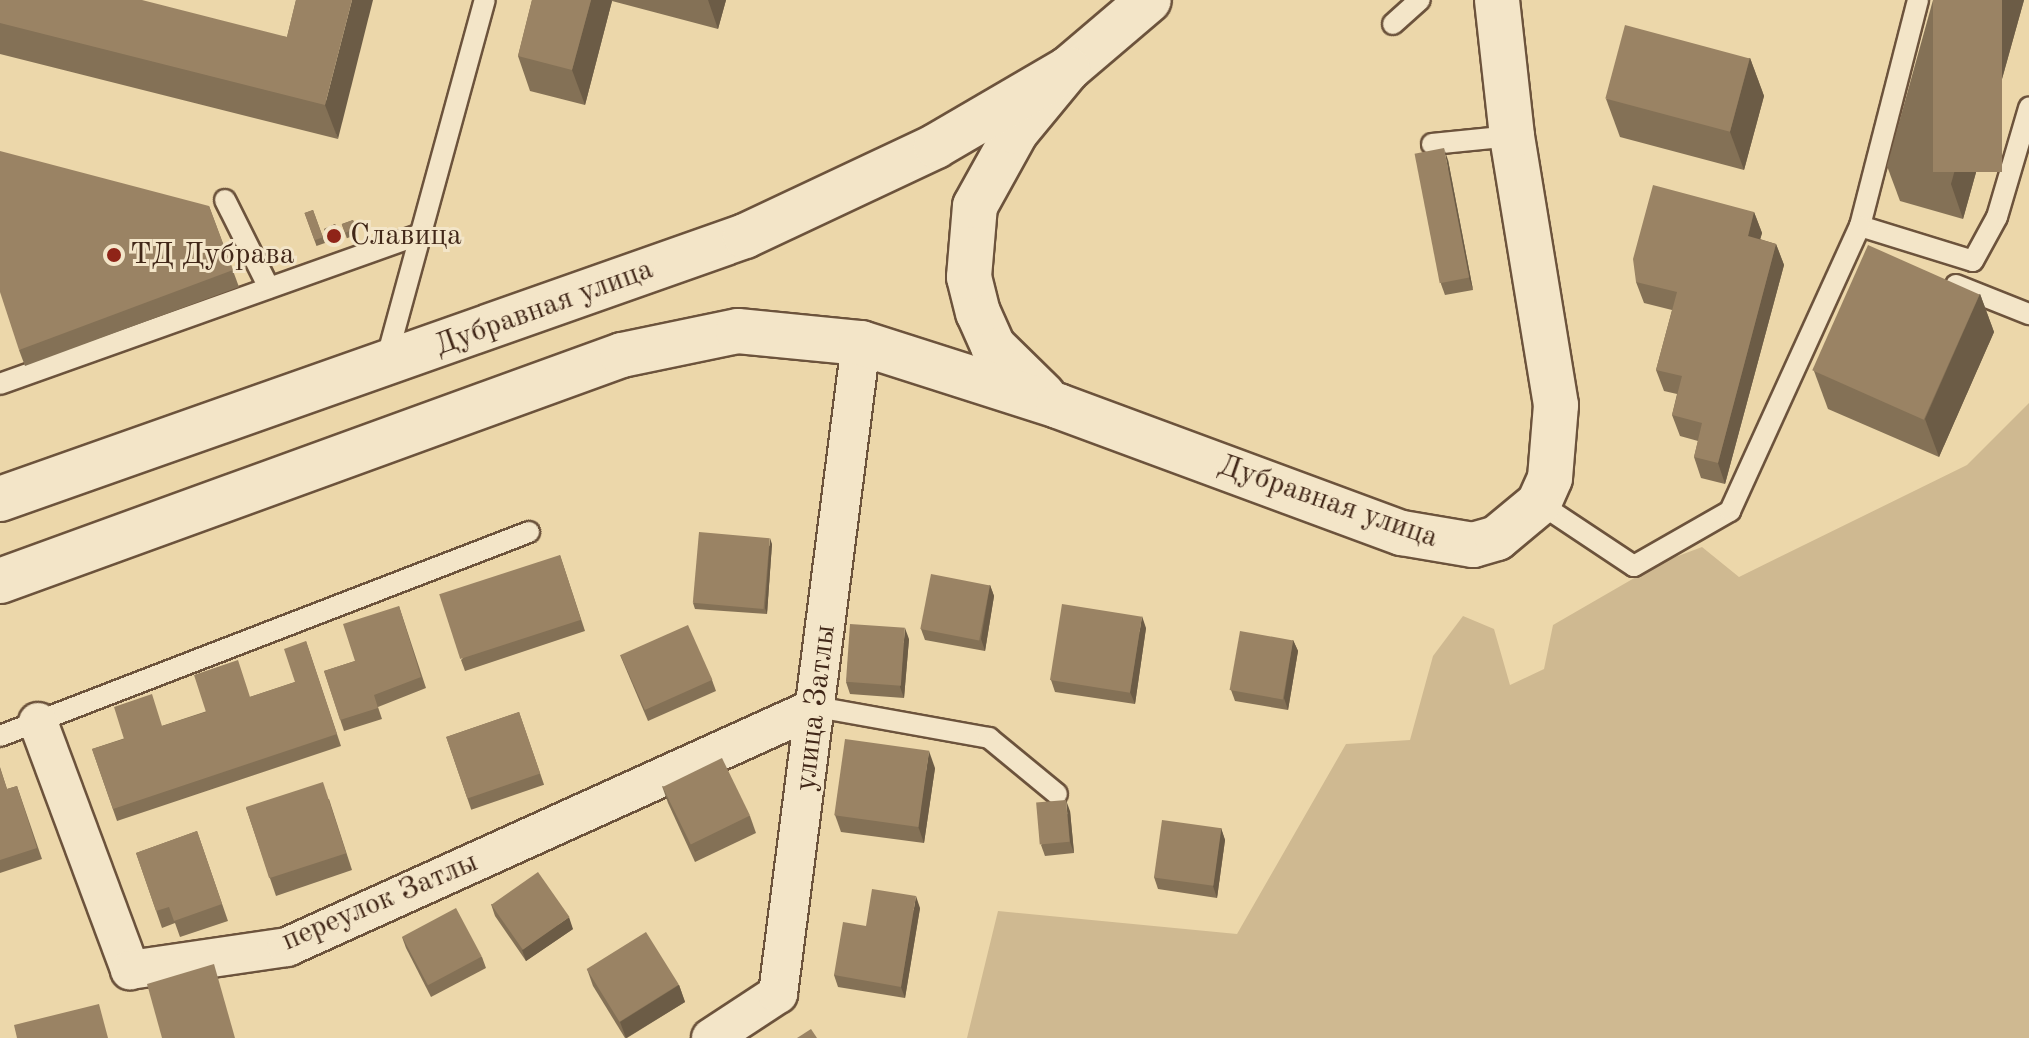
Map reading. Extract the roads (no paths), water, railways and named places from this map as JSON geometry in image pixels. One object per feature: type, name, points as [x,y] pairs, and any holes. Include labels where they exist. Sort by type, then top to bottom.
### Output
[{"type":"street","name":"Дубравная улица","points":[[0,499],[745,236],[936,146],[1068,69],[1149,0]]},
{"type":"street","points":[[1463,0],[1507,71]]},
{"type":"street","points":[[1497,0],[1512,136],[1556,405],[1550,478],[1539,503]]},
{"type":"street","name":"Дубравная улица","points":[[1058,406],[1018,375],[993,346],[969,277],[968,240],[991,170],[1068,69]]},
{"type":"street","name":"Дубравная улица","points":[[0,581],[622,355],[738,331],[861,343],[1058,406],[1402,533],[1443,543],[1473,545],[1497,538],[1539,503]]},
{"type":"street","name":"улица Затлы","points":[[711,1038],[778,994],[861,343]]},
{"type":"street","name":"переулок Затлы","points":[[38,722],[130,970],[287,947],[817,707]]},
{"type":"lane","points":[[385,365],[485,0]]},
{"type":"lane","points":[[1393,24],[1420,0]]},
{"type":"lane","points":[[1539,503],[1634,566],[1730,511],[1856,234],[1918,0]]},
{"type":"lane","points":[[1856,234],[1973,261],[1997,217],[2029,108]]},
{"type":"lane","points":[[1432,144],[1512,136]]},
{"type":"lane","points":[[225,200],[269,288]]},
{"type":"lane","points":[[0,384],[421,234]]},
{"type":"lane","points":[[1856,234],[1897,260]]},
{"type":"lane","points":[[1941,278],[2029,314]]},
{"type":"lane","points":[[0,736],[529,532]]},
{"type":"lane","points":[[817,707],[989,738],[1057,794]]},
{"type":"place","name":"Славица","points":[[334,236]]},
{"type":"place","name":"ТД Дубрава","points":[[114,255]]}]
